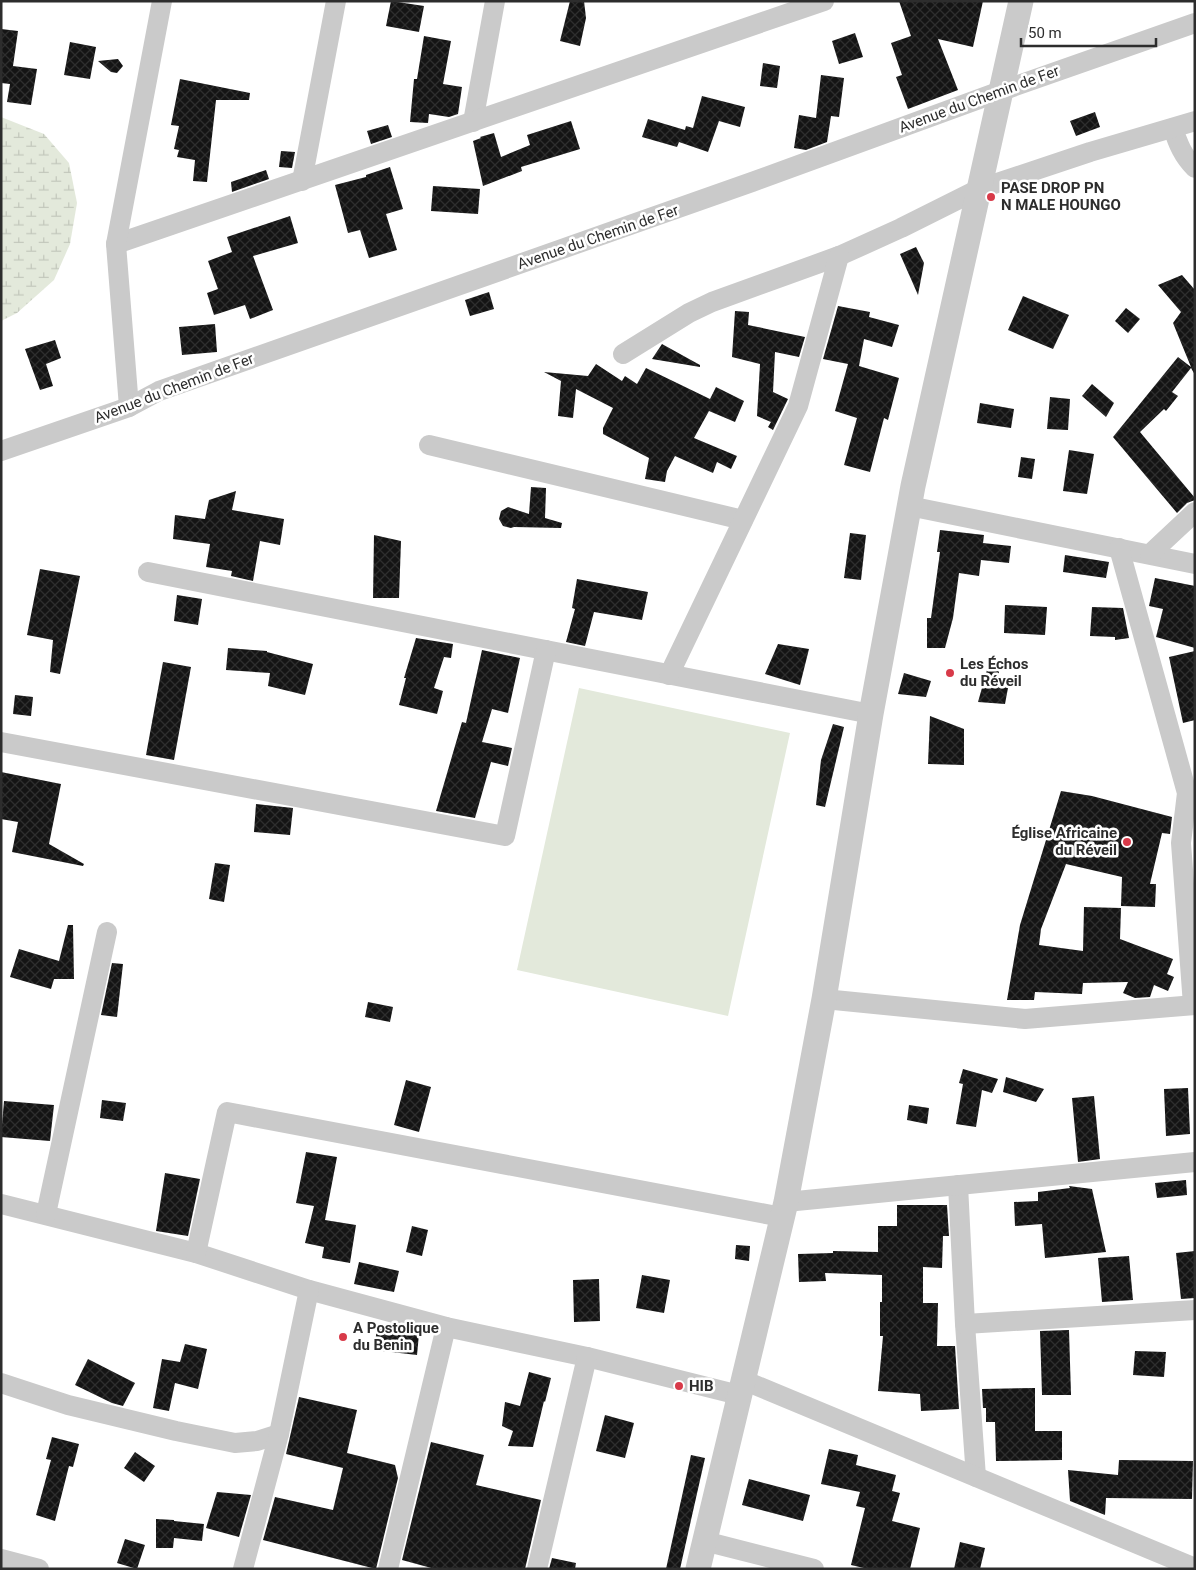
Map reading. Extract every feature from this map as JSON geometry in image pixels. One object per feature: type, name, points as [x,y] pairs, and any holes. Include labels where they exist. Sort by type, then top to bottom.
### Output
[{"type":"street","points":[[130,407],[116,244],[162,1]]},
{"type":"street","points":[[302,181],[336,1]]},
{"type":"street","points":[[473,122],[495,1]]},
{"type":"street","points":[[116,244],[824,1]]},
{"type":"street","points":[[698,1569],[784,1209],[824,999],[871,714],[909,506],[1021,1]]},
{"type":"street","name":"Avenue du Chemin de Fer","points":[[1,451],[130,407],[158,391],[752,182],[1001,91],[1195,23]]},
{"type":"street","points":[[623,354],[689,313],[712,302],[839,256],[979,189],[1090,152],[1195,121]]},
{"type":"street","points":[[1173,128],[1179,147],[1195,168]]},
{"type":"street","points":[[669,675],[798,406],[839,256]]},
{"type":"street","points":[[429,445],[743,520]]},
{"type":"street","points":[[909,506],[1195,564]]},
{"type":"street","points":[[1150,554],[1195,512]]},
{"type":"street","points":[[824,999],[1025,1019],[1194,1005],[1182,843],[1186,793],[1119,548]]},
{"type":"street","points":[[148,572],[871,714]]},
{"type":"street","points":[[1,742],[505,836],[546,650]]},
{"type":"street","points":[[46,1214],[107,932]]},
{"type":"street","points":[[196,1252],[227,1112],[784,1209],[958,1185],[1195,1162]]},
{"type":"street","points":[[958,1185],[965,1324],[976,1477]]},
{"type":"street","points":[[1,1204],[196,1252],[309,1290],[446,1327],[587,1358],[741,1388],[976,1477],[1195,1568]]},
{"type":"street","points":[[244,1569],[279,1434],[309,1290]]},
{"type":"street","points":[[965,1324],[1195,1310]]},
{"type":"street","points":[[388,1569],[446,1327]]},
{"type":"street","points":[[538,1569],[587,1358]]},
{"type":"street","points":[[1,1383],[68,1405],[176,1432],[235,1443],[257,1441],[279,1434]]},
{"type":"street","points":[[704,1542],[814,1569]]},
{"type":"street","points":[[1,1559],[39,1569]]},
{"type":"green space","points":[[1,117],[44,134],[69,163],[77,203],[70,244],[54,280],[17,313],[1,321]]},
{"type":"green space","points":[[579,688],[790,733],[728,1016],[517,970]]},
{"type":"building","points":[[391,1],[424,6],[419,32],[386,26]]},
{"type":"building","points":[[570,1],[584,1],[586,18],[580,46],[560,41]]},
{"type":"building","points":[[899,1],[983,1],[973,47],[938,39],[958,90],[908,109],[896,77],[902,75],[891,43],[911,36]]},
{"type":"building","points":[[1,29],[18,31],[13,66],[37,69],[31,105],[7,102],[10,84],[1,83]]},
{"type":"building","points":[[855,33],[863,57],[839,64],[832,41]]},
{"type":"building","points":[[424,36],[451,41],[443,84],[462,87],[458,114],[449,117],[429,114],[428,123],[410,122],[414,79],[417,79]]},
{"type":"building","points":[[70,42],[96,47],[90,79],[64,75]]},
{"type":"building","points":[[118,59],[123,66],[117,73],[111,72],[98,61]]},
{"type":"building","points":[[763,63],[780,66],[777,88],[760,86]]},
{"type":"building","points":[[821,75],[844,78],[839,117],[831,116],[827,142],[806,150],[794,148],[799,115],[816,118]]},
{"type":"building","points":[[180,79],[250,93],[249,100],[216,100],[207,182],[193,181],[195,160],[177,157],[179,150],[174,149],[179,126],[171,125]]},
{"type":"building","points":[[702,96],[745,107],[740,127],[719,121],[708,152],[679,142],[677,147],[642,137],[648,119],[685,130],[686,126],[693,128]]},
{"type":"building","points":[[1095,112],[1100,127],[1076,136],[1070,121]]},
{"type":"building","points":[[571,121],[580,149],[521,167],[522,171],[483,186],[473,141],[494,133],[501,157],[530,145],[527,135]]},
{"type":"building","points":[[388,125],[392,137],[371,144],[367,131]]},
{"type":"building","points":[[281,151],[295,152],[292,168],[279,167]]},
{"type":"building","points":[[390,167],[403,209],[386,214],[397,250],[369,258],[360,230],[348,233],[335,185],[366,177],[366,175]]},
{"type":"building","points":[[266,170],[269,179],[232,192],[231,182]]},
{"type":"building","points":[[433,186],[480,189],[478,214],[431,211]]},
{"type":"building","points":[[290,216],[298,243],[253,256],[273,310],[250,319],[245,305],[214,315],[207,293],[218,289],[208,261],[232,252],[227,237]]},
{"type":"building","points":[[916,247],[924,263],[918,295],[900,254]]},
{"type":"building","points":[[1182,275],[1195,290],[1195,375],[1191,368],[1172,392],[1178,396],[1166,411],[1164,409],[1140,432],[1195,498],[1195,500],[1187,503],[1177,513],[1113,437],[1178,357],[1191,367],[1173,323],[1181,312],[1158,285]]},
{"type":"building","points":[[489,292],[494,309],[470,316],[465,300]]},
{"type":"building","points":[[1023,296],[1069,315],[1053,349],[1008,330]]},
{"type":"building","points":[[838,306],[870,312],[869,317],[899,325],[892,347],[864,339],[859,366],[899,378],[888,420],[884,418],[870,472],[844,465],[857,418],[835,411],[848,364],[823,359]]},
{"type":"building","points":[[1126,308],[1140,319],[1128,333],[1115,321]]},
{"type":"building","points":[[735,311],[749,312],[748,325],[805,337],[799,357],[775,352],[773,392],[788,399],[773,430],[768,427],[771,422],[757,416],[760,364],[732,357]]},
{"type":"building","points":[[215,324],[217,352],[182,355],[179,327]]},
{"type":"building","points":[[55,340],[61,358],[46,364],[53,386],[40,390],[25,349]]},
{"type":"building","points":[[662,344],[700,365],[700,367],[652,359]]},
{"type":"building","points":[[596,364],[622,381],[625,376],[637,384],[646,368],[710,399],[716,387],[744,401],[735,422],[709,411],[694,438],[737,456],[731,469],[717,462],[713,473],[675,456],[667,471],[665,482],[645,479],[649,458],[603,434],[603,428],[613,408],[576,389],[573,418],[558,416],[561,381],[544,372],[588,376]]},
{"type":"building","points":[[1092,384],[1114,403],[1106,417],[1082,396]]},
{"type":"building","points":[[1050,397],[1070,399],[1068,430],[1047,429]]},
{"type":"building","points":[[980,403],[1014,409],[1011,428],[977,423]]},
{"type":"building","points":[[1069,450],[1094,454],[1087,494],[1063,491]]},
{"type":"building","points":[[1021,457],[1035,459],[1032,479],[1018,477]]},
{"type":"building","points":[[531,487],[546,488],[545,518],[562,523],[561,528],[511,528],[503,526],[499,519],[501,511],[508,507],[529,514]]},
{"type":"building","points":[[236,491],[232,510],[284,519],[280,545],[260,541],[253,581],[231,576],[232,571],[206,567],[210,544],[173,539],[175,515],[205,519],[209,500]]},
{"type":"building","points":[[940,530],[984,535],[983,543],[1011,546],[1009,563],[981,560],[979,576],[959,573],[953,618],[945,648],[927,648],[927,618],[931,618],[940,552],[937,552]]},
{"type":"building","points":[[850,533],[866,535],[861,580],[844,578]]},
{"type":"building","points":[[374,535],[401,541],[399,598],[373,598]]},
{"type":"building","points":[[1065,555],[1109,562],[1106,578],[1063,572]]},
{"type":"building","points":[[40,569],[80,576],[60,674],[50,672],[53,640],[27,635]]},
{"type":"building","points":[[1155,578],[1195,586],[1195,648],[1156,637],[1163,609],[1149,606]]},
{"type":"building","points":[[577,579],[648,592],[642,620],[594,612],[585,646],[566,642],[575,609],[572,608]]},
{"type":"building","points":[[177,595],[202,599],[198,625],[174,621]]},
{"type":"building","points":[[1005,605],[1047,607],[1045,635],[1004,633]]},
{"type":"building","points":[[1092,607],[1123,608],[1129,638],[1115,640],[1115,637],[1090,636]]},
{"type":"building","points":[[416,638],[453,644],[451,658],[444,657],[434,688],[443,691],[437,714],[399,705],[406,678],[404,678]]},
{"type":"building","points":[[778,644],[809,649],[800,685],[765,674]]},
{"type":"building","points":[[228,648],[267,651],[313,664],[305,695],[268,686],[270,673],[226,670]]},
{"type":"building","points":[[482,650],[520,658],[508,713],[492,709],[482,742],[512,748],[508,766],[491,762],[475,818],[436,811],[462,722],[466,723]]},
{"type":"building","points":[[1195,651],[1195,720],[1183,723],[1169,657]]},
{"type":"building","points":[[163,662],[191,667],[174,760],[146,755]]},
{"type":"building","points":[[987,670],[999,671],[999,686],[1008,688],[1005,704],[978,702]]},
{"type":"building","points":[[904,673],[931,681],[926,697],[898,694]]},
{"type":"building","points":[[15,695],[33,697],[31,716],[13,714]]},
{"type":"building","points":[[930,716],[964,729],[964,765],[928,764]]},
{"type":"building","points":[[833,724],[844,727],[825,807],[816,805],[821,760]]},
{"type":"building","points":[[1,772],[61,784],[49,844],[84,864],[83,866],[12,852],[18,822],[1,819]]},
{"type":"building","points":[[1061,791],[1092,796],[1172,817],[1170,834],[1162,833],[1150,884],[1156,884],[1155,907],[1121,906],[1122,877],[1066,864],[1041,929],[1039,945],[1083,951],[1084,907],[1121,908],[1120,939],[1173,959],[1167,974],[1174,977],[1168,991],[1154,985],[1150,997],[1135,998],[1123,993],[1128,982],[1083,983],[1082,994],[1035,992],[1034,1000],[1007,1000],[1020,925]]},
{"type":"building","points":[[256,804],[293,808],[290,835],[254,832]]},
{"type":"building","points":[[215,863],[230,865],[224,902],[209,899]]},
{"type":"building","points":[[68,925],[73,925],[74,979],[54,979],[51,989],[10,977],[19,949],[59,961]]},
{"type":"building","points":[[112,963],[123,964],[117,1017],[101,1015]]},
{"type":"building","points":[[368,1002],[393,1007],[390,1022],[365,1017]]},
{"type":"building","points":[[963,1069],[998,1079],[992,1093],[982,1090],[976,1127],[956,1124],[963,1084],[959,1083]]},
{"type":"building","points":[[1006,1077],[1044,1089],[1036,1102],[1003,1092]]},
{"type":"building","points":[[406,1080],[431,1087],[419,1132],[394,1125]]},
{"type":"building","points":[[1188,1088],[1190,1134],[1166,1136],[1164,1089]]},
{"type":"building","points":[[1094,1096],[1100,1159],[1078,1162],[1072,1098]]},
{"type":"building","points":[[102,1100],[126,1103],[123,1121],[100,1118]]},
{"type":"building","points":[[4,1101],[54,1105],[50,1141],[1,1137]]},
{"type":"building","points":[[909,1105],[929,1108],[927,1124],[907,1120]]},
{"type":"building","points":[[306,1152],[337,1157],[325,1220],[356,1225],[350,1263],[322,1258],[324,1247],[305,1243],[314,1206],[296,1203]]},
{"type":"building","points":[[165,1173],[200,1179],[188,1236],[156,1231]]},
{"type":"building","points":[[1186,1180],[1187,1195],[1157,1198],[1155,1183]]},
{"type":"building","points":[[1069,1186],[1092,1189],[1106,1252],[1045,1258],[1042,1224],[1015,1226],[1014,1202],[1038,1201],[1038,1192],[1070,1188]]},
{"type":"building","points":[[897,1205],[947,1205],[949,1236],[943,1236],[942,1268],[923,1267],[923,1303],[938,1303],[937,1346],[955,1346],[959,1409],[921,1411],[920,1394],[878,1391],[883,1336],[880,1336],[882,1275],[825,1273],[826,1281],[799,1282],[798,1254],[833,1253],[833,1251],[878,1252],[878,1226],[897,1226]]},
{"type":"building","points":[[412,1226],[428,1230],[422,1256],[406,1252]]},
{"type":"building","points":[[736,1245],[750,1246],[749,1261],[735,1259]]},
{"type":"building","points":[[1195,1251],[1195,1298],[1181,1299],[1176,1253]]},
{"type":"building","points":[[1129,1256],[1133,1300],[1102,1302],[1098,1258]]},
{"type":"building","points":[[359,1262],[399,1271],[394,1292],[354,1284]]},
{"type":"building","points":[[642,1275],[670,1280],[664,1313],[636,1308]]},
{"type":"building","points":[[599,1279],[600,1321],[574,1322],[573,1280]]},
{"type":"building","points":[[377,1328],[419,1334],[417,1355],[374,1350]]},
{"type":"building","points":[[1069,1330],[1071,1395],[1042,1395],[1040,1331]]},
{"type":"building","points":[[185,1344],[207,1349],[198,1389],[175,1383],[169,1411],[153,1408],[162,1359],[180,1362]]},
{"type":"building","points":[[1135,1351],[1166,1352],[1164,1377],[1133,1375]]},
{"type":"building","points":[[88,1359],[135,1383],[123,1406],[112,1403],[75,1385]]},
{"type":"building","points":[[529,1372],[551,1378],[533,1447],[508,1446],[513,1431],[502,1426],[505,1402],[520,1406]]},
{"type":"building","points":[[1035,1388],[1035,1431],[1062,1431],[1062,1460],[996,1461],[995,1422],[986,1422],[986,1408],[983,1408],[982,1389]]},
{"type":"building","points":[[299,1397],[357,1410],[347,1453],[395,1465],[398,1478],[376,1569],[263,1540],[275,1497],[333,1510],[343,1468],[286,1454]]},
{"type":"building","points":[[605,1415],[634,1423],[625,1458],[596,1451]]},
{"type":"building","points":[[52,1437],[79,1444],[73,1467],[69,1466],[55,1521],[36,1515],[51,1460],[46,1459]]},
{"type":"building","points":[[431,1442],[484,1455],[476,1485],[541,1500],[525,1569],[435,1569],[402,1560]]},
{"type":"building","points":[[829,1449],[858,1455],[856,1465],[896,1475],[892,1491],[900,1493],[892,1521],[920,1528],[910,1569],[868,1569],[851,1565],[865,1508],[856,1506],[860,1492],[821,1484]]},
{"type":"building","points":[[135,1452],[155,1466],[144,1482],[124,1468]]},
{"type":"building","points":[[691,1455],[705,1458],[680,1569],[666,1569]]},
{"type":"building","points":[[1119,1460],[1193,1461],[1192,1499],[1106,1498],[1105,1515],[1070,1501],[1068,1470],[1118,1475]]},
{"type":"building","points":[[749,1479],[810,1495],[803,1521],[742,1505]]},
{"type":"building","points":[[217,1492],[251,1495],[239,1537],[206,1528]]},
{"type":"building","points":[[156,1519],[204,1524],[202,1541],[174,1538],[173,1548],[156,1548]]},
{"type":"building","points":[[125,1539],[145,1545],[137,1569],[117,1563]]},
{"type":"building","points":[[960,1542],[985,1548],[980,1569],[954,1569]]},
{"type":"building","points":[[552,1558],[576,1563],[575,1569],[549,1569]]},
{"type":"place","name":"PASE DROP PN N MALE HOUNGO","points":[[991,197]]},
{"type":"place","name":"Les Échos du Réveil","points":[[950,673]]},
{"type":"place","name":"Église Africaine du Réveil","points":[[1127,842]]},
{"type":"place","name":"A Postolique du Benin","points":[[343,1337]]},
{"type":"place","name":"HIB","points":[[679,1386]]}]
